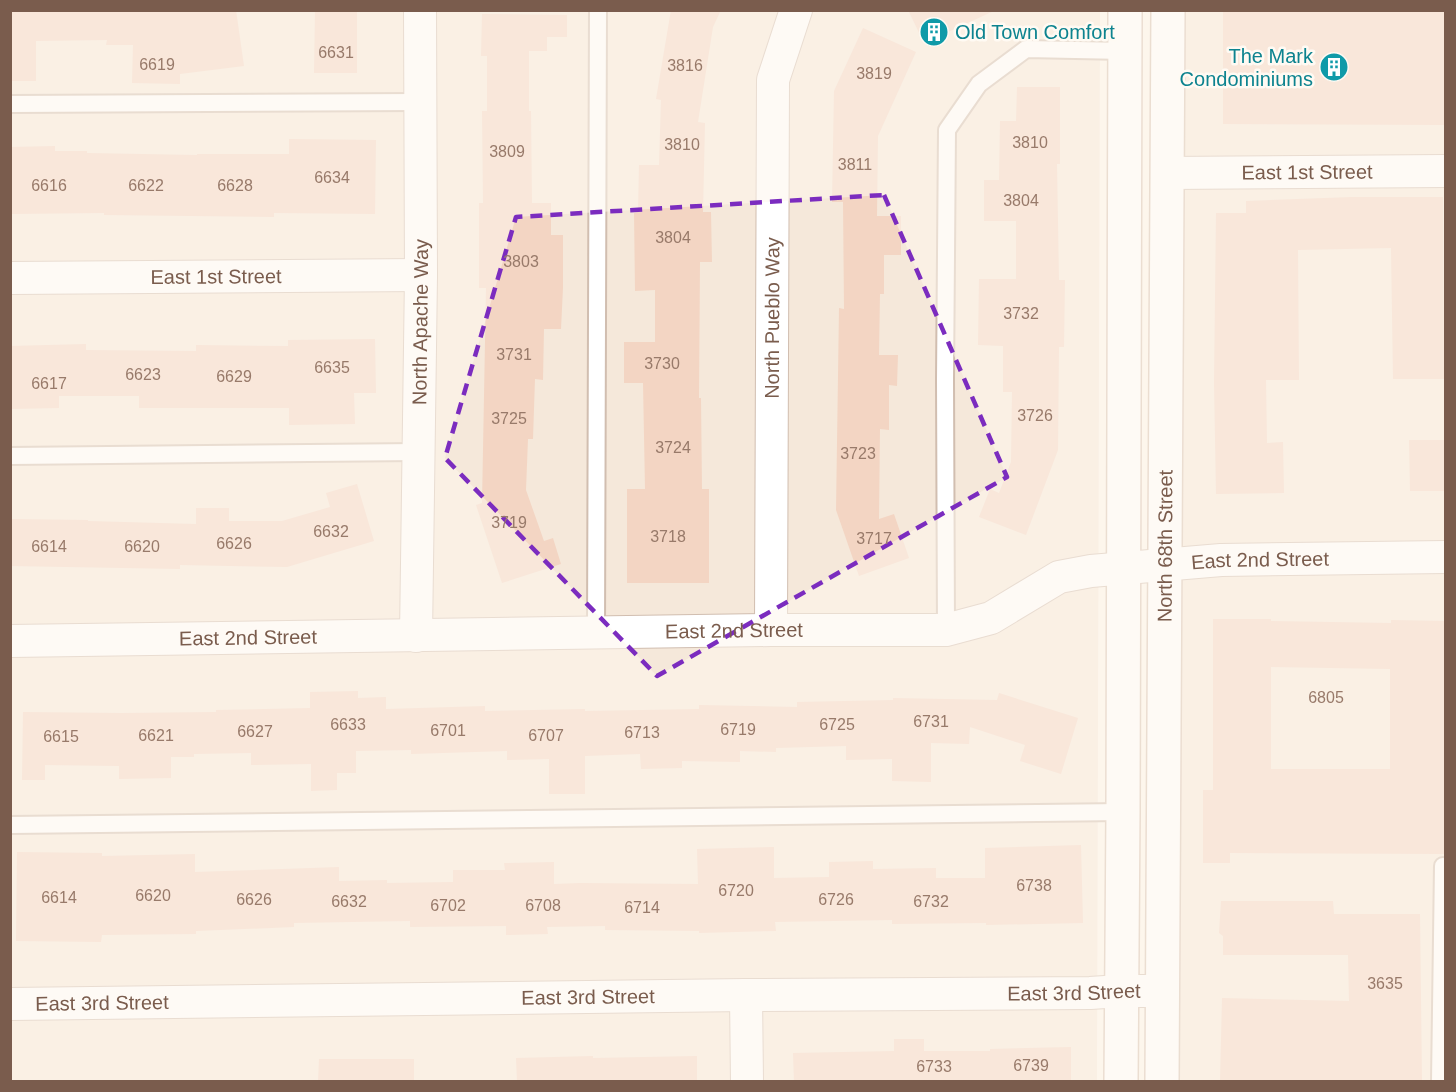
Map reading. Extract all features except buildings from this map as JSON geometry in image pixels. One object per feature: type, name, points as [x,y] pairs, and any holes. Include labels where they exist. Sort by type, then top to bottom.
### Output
[{"type":"main road","points":[[1121,1082],[1124,812],[1125,10]]},
{"type":"main road","name":"North 68th Street","points":[[1162,1082],[1168,10]]},
{"type":"street","name":"North Apache Way","points":[[416,636],[421,275],[420,10]]},
{"type":"street","name":"North Pueblo Way","points":[[771,630],[773,80],[796,10]]},
{"type":"street","name":"East 1st Street","points":[[1167,173],[1446,171]]},
{"type":"street","name":"East 1st Street","points":[[10,278],[421,275]]},
{"type":"street","name":"East 2nd Street","points":[[10,641],[771,630],[946,630],[991,618],[1059,578],[1091,571],[1221,560],[1446,557]]},
{"type":"street","name":"East 3rd Street","points":[[10,1004],[1164,991]]},
{"type":"street","points":[[746,995],[747,1082]]},
{"type":"lane","points":[[596,633],[598,10]]},
{"type":"lane","points":[[946,630],[947,130],[978,84],[1026,49],[1125,51]]},
{"type":"lane","points":[[10,104],[420,102]]},
{"type":"lane","points":[[10,456],[418,452]]},
{"type":"lane","points":[[10,825],[1124,812]]},
{"type":"lane","points":[[1440,1082],[1443,866]]},
{"type":"highlighted area","points":[[884,195],[1007,477],[657,676],[445,458],[516,217]]},
{"type":"shaded area","points":[[10,11],[1100,11],[1097,1081],[11,1081]]},
{"type":"shaded area","points":[[1184,11],[1445,11],[1445,1081],[1176,1082]]},
{"type":"place","name":"Old Town Comfort","points":[[934,32]]},
{"type":"place","name":"The Mark Condominiums","points":[[1334,67]]}]
